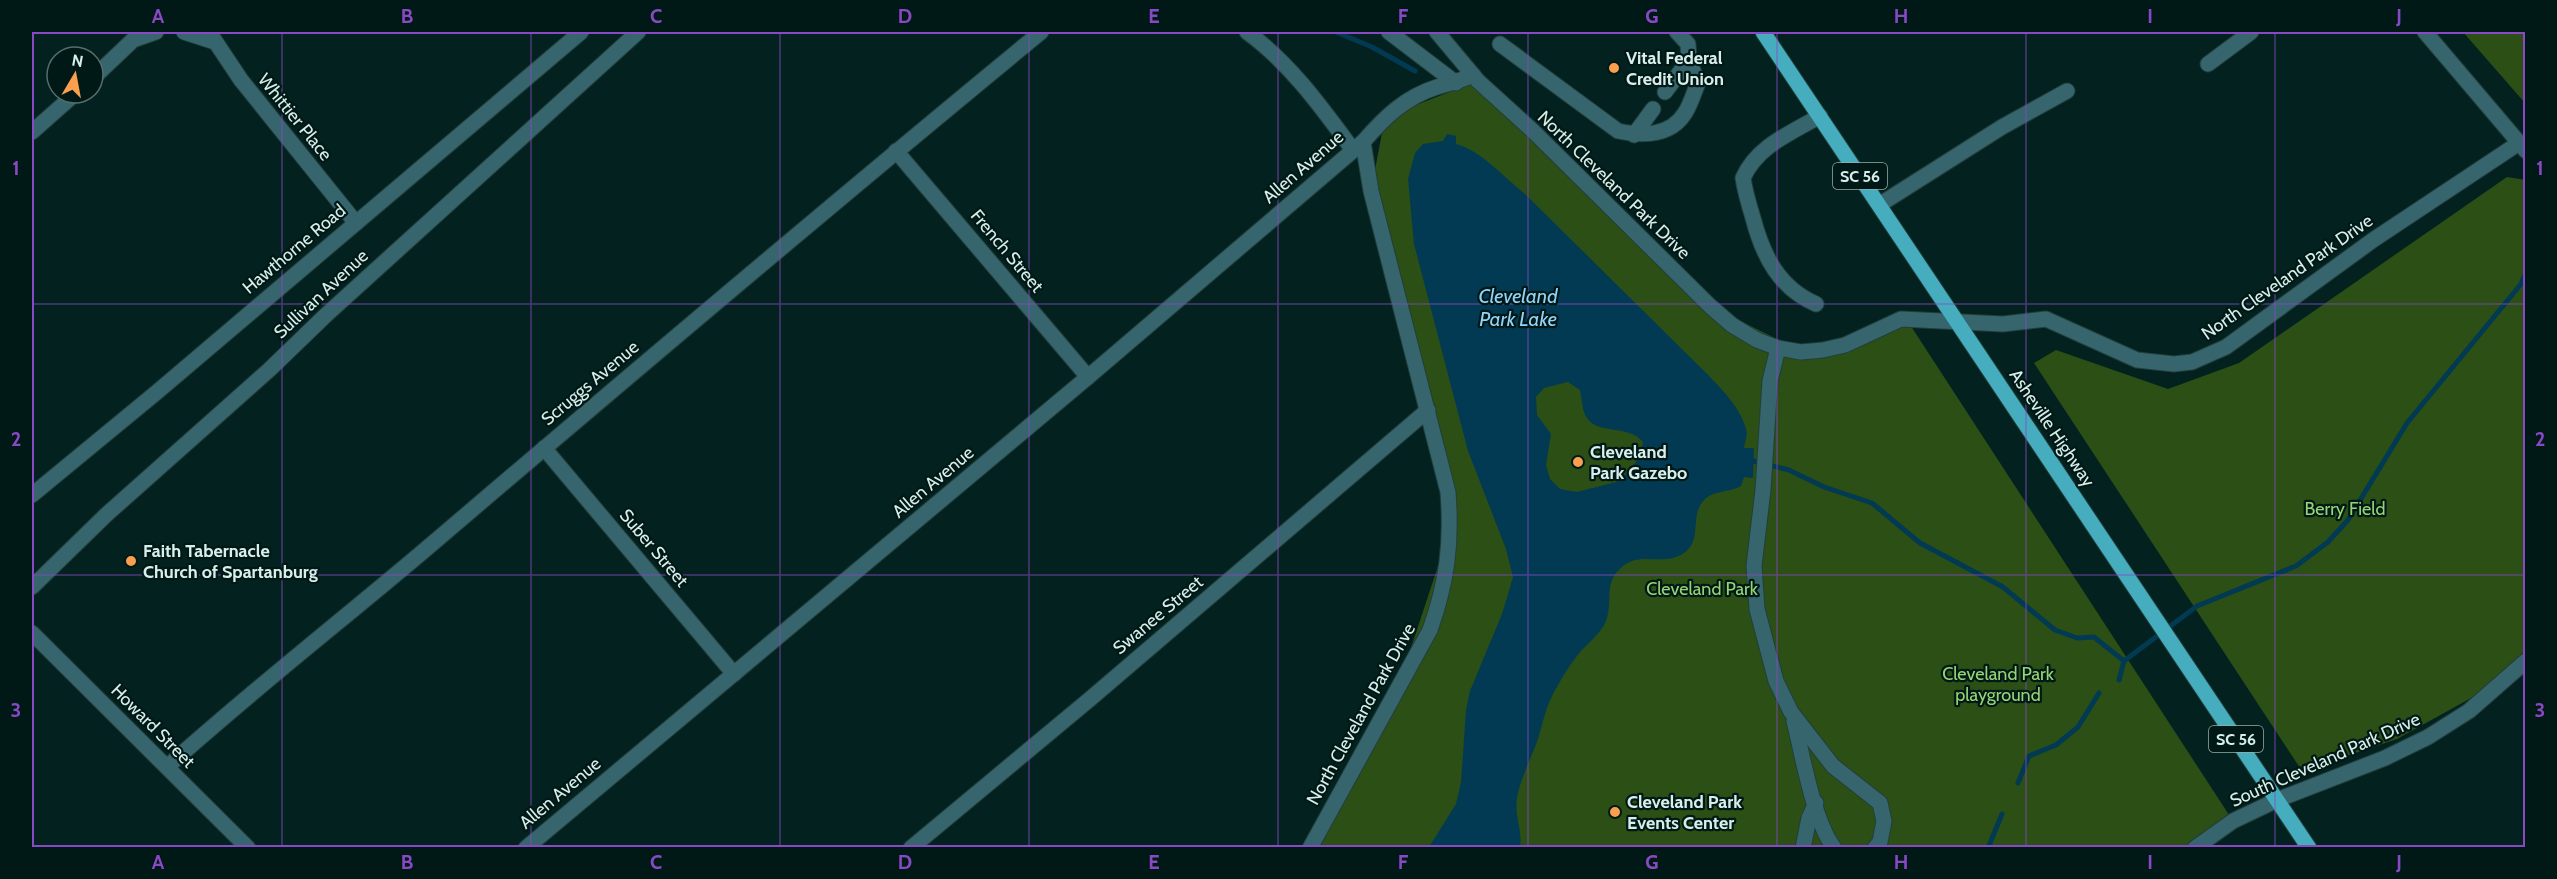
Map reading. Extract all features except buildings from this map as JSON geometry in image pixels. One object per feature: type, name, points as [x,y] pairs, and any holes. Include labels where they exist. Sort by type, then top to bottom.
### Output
[{"type":"main road","name":"Asheville Highway","points":[[1762,32],[2309,848]]},
{"type":"street","points":[[105,66],[136,36],[156,32]]},
{"type":"street","points":[[184,32],[212,37]]},
{"type":"street","name":"Hawthorne Road","points":[[32,495],[581,32]]},
{"type":"street","name":"Sullivan Avenue","points":[[32,587],[107,514],[269,370],[326,315],[638,32]]},
{"type":"street","name":"Scruggs Avenue","points":[[167,767],[231,708],[423,552],[896,151],[1041,32]]},
{"type":"street","points":[[1247,32],[1279,59],[1358,146],[1385,117],[1401,105],[1427,91],[1456,83],[1473,75]]},
{"type":"street","points":[[1389,32],[1456,83]]},
{"type":"street","name":"North Cleveland Park Drive","points":[[1437,32],[1473,75],[1710,306],[1732,325],[1757,340],[1778,348],[1801,351],[1823,350],[1845,345],[1901,318],[2003,324],[2046,319],[2138,360],[2174,364],[2201,359],[2226,348],[2373,240],[2522,147]]},
{"type":"street","points":[[1500,44],[1618,131],[1634,135],[1661,134],[1685,114],[1698,83],[1689,60],[1688,44],[1677,32]]},
{"type":"street","points":[[2208,64],[2251,32]]},
{"type":"street","points":[[2425,32],[2522,147]]},
{"type":"street","name":"Whittier Place","points":[[212,37],[241,80],[356,223]]},
{"type":"street","points":[[1665,92],[1689,60]]},
{"type":"street","points":[[1879,205],[2002,127],[2067,91]]},
{"type":"street","points":[[32,132],[62,105]]},
{"type":"street","points":[[1634,135],[1653,109]]},
{"type":"street","points":[[1816,304],[1793,292],[1770,262],[1760,243],[1743,178],[1757,154],[1820,116]]},
{"type":"street","name":"Allen Avenue","points":[[526,848],[1088,377],[1358,146]]},
{"type":"street","name":"North Cleveland Park Drive","points":[[1310,848],[1430,630],[1442,597],[1449,562],[1451,527],[1448,492],[1358,146]]},
{"type":"street","name":"French Street","points":[[896,151],[1088,377]]},
{"type":"street","points":[[1778,348],[1770,381],[1763,490],[1754,566],[1757,609],[1776,681],[1791,712],[1827,838],[1834,848]]},
{"type":"street","name":"Swanee Street","points":[[911,848],[1090,699],[1428,410]]},
{"type":"street","name":"Suber Street","points":[[544,448],[734,674]]},
{"type":"street","name":"Howard Street","points":[[32,633],[248,848]]},
{"type":"street","name":"South Cleveland Park Drive","points":[[2195,848],[2233,822],[2277,800],[2385,758],[2428,737],[2469,711],[2526,661]]},
{"type":"street","points":[[1791,712],[1833,766],[1880,803],[1884,821],[1880,842],[1875,848]]},
{"type":"street","points":[[1803,847],[1809,818],[1816,803]]},
{"type":"green space","points":[[2463,32],[2525,32],[2525,103]]},
{"type":"green space","name":"Cleveland Park","points":[[1478,81],[1710,306],[1801,351],[1905,317],[2233,821],[2205,848],[1316,848],[1396,693],[1451,527],[1371,191],[1385,117]]},
{"type":"green space","name":"Berry Field","points":[[2507,177],[2526,180],[2525,651],[2473,697],[2397,739],[2302,771],[2034,363],[2056,350],[2168,389],[2239,363]]},
{"type":"water","name":"Cleveland Park Lake","points":[[1447,134],[1456,136],[1456,144],[1483,158],[1525,194],[1721,389],[1734,404],[1743,420],[1747,433],[1744,448],[1754,448],[1753,478],[1744,477],[1741,486],[1712,495],[1704,500],[1697,513],[1695,535],[1690,548],[1668,559],[1645,559],[1630,562],[1617,572],[1611,585],[1606,621],[1601,630],[1574,660],[1553,694],[1518,791],[1516,805],[1520,847],[1429,847],[1456,804],[1461,782],[1466,710],[1470,691],[1502,614],[1513,577],[1506,549],[1468,451],[1414,244],[1408,179],[1415,153],[1423,144],[1443,141]],"holes":[[[1568,382],[1580,390],[1584,412],[1592,423],[1629,433],[1637,436],[1643,442],[1640,457],[1620,481],[1577,492],[1560,489],[1550,479],[1546,465],[1551,434],[1537,415],[1536,397],[1544,388]]]},
{"type":"waterway","points":[[1336,32],[1372,47],[1415,71]]},
{"type":"waterway","points":[[2119,680],[2124,661],[2197,606],[2296,566],[2328,542],[2348,520],[2407,423],[2521,284],[2526,273]]},
{"type":"waterway","points":[[1753,461],[1789,470],[1824,487],[1872,503],[1920,543],[2003,587],[2055,630],[2077,638],[2094,637],[2124,661]]},
{"type":"waterway","points":[[2018,783],[2029,756],[2056,745],[2078,727],[2099,693]]},
{"type":"waterway","points":[[1988,848],[2002,814]]},
{"type":"place","name":"Vital Federal Credit Union","points":[[1614,68]]},
{"type":"place","name":"Cleveland Park Gazebo","points":[[1578,462]]},
{"type":"place","name":"Faith Tabernacle Church of Spartanburg","points":[[131,561]]},
{"type":"place","name":"Cleveland Park Events Center","points":[[1615,812]]},
{"type":"park label","name":"Cleveland Park playground","points":[[1998,684]]}]
